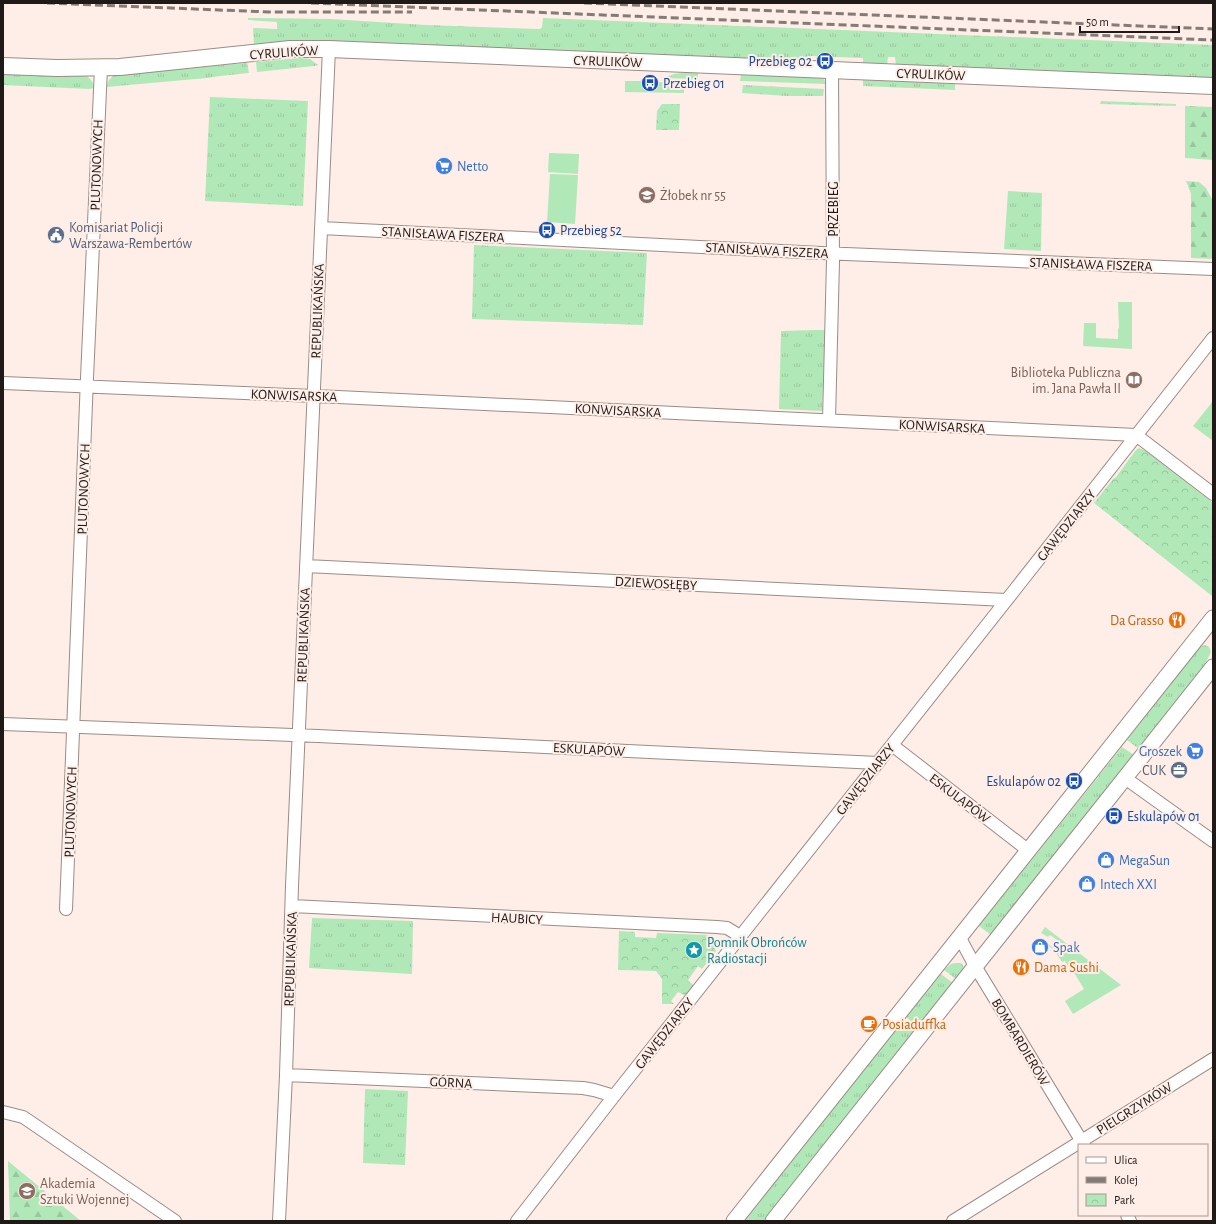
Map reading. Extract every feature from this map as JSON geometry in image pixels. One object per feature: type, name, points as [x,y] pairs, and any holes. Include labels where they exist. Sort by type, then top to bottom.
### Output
[{"type":"main road","name":"CYRULIKÓW","points":[[3,66],[101,68],[185,61],[290,49],[329,49],[1213,86]]},
{"type":"street","name":"REPUBLIKAŃSKA","points":[[279,1221],[329,49]]},
{"type":"street","name":"PLUTONOWYCH","points":[[66,909],[101,68]]},
{"type":"street","name":"PRZEBIEG","points":[[829,420],[833,253],[832,69]]},
{"type":"street","name":"STANISŁAWA FISZERA","points":[[321,228],[833,253],[1213,269]]},
{"type":"street","name":"GAWĘDZIARZY","points":[[517,1221],[740,936],[1213,338]]},
{"type":"street","name":"KONWISARSKA","points":[[3,383],[314,396],[1136,435]]},
{"type":"street","points":[[1136,435],[1213,494]]},
{"type":"street","name":"DZIEWOSŁĘBY","points":[[306,566],[1006,600]]},
{"type":"street","points":[[734,1221],[1029,851],[1210,628]]},
{"type":"street","points":[[773,1221],[1213,667]]},
{"type":"street","name":"ESKULAPÓW","points":[[3,724],[300,735],[878,763]]},
{"type":"street","name":"ESKULAPÓW","points":[[892,745],[1029,851]]},
{"type":"street","points":[[1125,778],[1213,841]]},
{"type":"street","name":"HAUBICY","points":[[292,906],[718,927],[727,928],[740,936]]},
{"type":"street","name":"BOMBARDIERÓW","points":[[960,938],[1082,1143]]},
{"type":"street","name":"PIELGRZYMÓW","points":[[1082,1143],[1213,1059]]},
{"type":"street","name":"GÓRNA","points":[[286,1075],[583,1088],[614,1096]]},
{"type":"street","points":[[3,1112],[23,1117],[175,1221]]},
{"type":"street","name":"PIELGRZYMÓW","points":[[952,1221],[1078,1145]]},
{"type":"green space","points":[[248,18],[331,19],[426,25],[540,29],[542,27],[543,18],[1213,45],[1213,79],[896,66],[895,57],[888,57],[887,65],[863,64],[863,58],[811,56],[810,62],[254,46],[253,28],[277,29],[277,22],[248,20]]},
{"type":"green space","points":[[300,58],[310,59],[318,65],[257,72],[256,62]]},
{"type":"green space","points":[[247,63],[249,73],[106,87],[109,80],[114,75]]},
{"type":"green space","points":[[688,72],[698,73],[698,79],[662,78],[674,74]]},
{"type":"green space","points":[[3,73],[84,75],[91,80],[95,88],[3,85]]},
{"type":"green space","points":[[741,75],[822,78],[826,84],[740,81]]},
{"type":"green space","points":[[863,80],[955,84],[955,90],[863,86]]},
{"type":"green space","points":[[625,81],[643,81],[644,85],[657,86],[657,82],[684,83],[684,93],[625,92]]},
{"type":"green space","points":[[743,85],[824,89],[823,96],[786,96],[742,93]]},
{"type":"green space","points":[[210,97],[308,101],[303,206],[205,201]]},
{"type":"green space","points":[[1101,101],[1176,104],[1176,106],[1100,104]]},
{"type":"green space","points":[[662,104],[680,104],[679,130],[656,130],[657,111]]},
{"type":"green space","points":[[1185,106],[1213,107],[1213,160],[1185,158]]},
{"type":"green space","points":[[549,153],[579,154],[578,174],[548,172]]},
{"type":"green space","points":[[550,174],[578,175],[575,224],[547,222]]},
{"type":"green space","points":[[1186,181],[1199,182],[1206,188],[1213,201],[1213,259],[1191,258],[1191,194]]},
{"type":"green space","points":[[1008,191],[1042,193],[1041,251],[1004,249]]},
{"type":"green space","points":[[474,245],[647,253],[643,325],[472,319]]},
{"type":"green space","points":[[1118,302],[1132,302],[1132,349],[1083,346],[1084,323],[1096,323],[1096,338],[1118,339]]},
{"type":"green space","points":[[825,330],[822,411],[779,409],[781,331]]},
{"type":"green space","points":[[1213,401],[1213,441],[1193,426]]},
{"type":"green space","points":[[1139,448],[1146,451],[1213,503],[1212,596],[1094,503]]},
{"type":"green space","points":[[1205,645],[1209,647],[1211,652],[1203,668],[1139,749],[1127,740],[1200,647]]},
{"type":"green space","points":[[1122,747],[1134,755],[991,935],[979,926]]},
{"type":"green space","points":[[312,918],[413,921],[412,974],[309,968]]},
{"type":"green space","points":[[1045,927],[1121,985],[1073,1014],[1065,1001],[1084,989],[1070,966],[1068,967],[1065,961],[1062,962],[1054,950],[1046,944],[1055,949],[1060,942],[1050,935],[1048,937],[1041,933]]},
{"type":"green space","points":[[619,931],[635,932],[635,937],[656,938],[657,933],[708,935],[716,951],[702,969],[698,966],[688,980],[694,986],[686,996],[678,992],[671,1001],[674,1004],[662,1004],[662,979],[656,971],[618,970]]},
{"type":"green space","points":[[961,963],[963,965],[962,971],[956,979],[944,970],[951,964]]},
{"type":"green space","points":[[941,974],[953,983],[918,1027],[906,1017]]},
{"type":"green space","points":[[903,1021],[915,1031],[764,1221],[745,1221]]},
{"type":"green space","points":[[365,1089],[408,1091],[405,1165],[363,1163]]},
{"type":"green space","name":"Akademia Sztuki Wojennej","points":[[8,1161],[81,1221],[10,1221]]},
{"type":"railway","points":[[47,3],[269,12],[412,12]]},
{"type":"railway","points":[[311,3],[1213,40]]},
{"type":"railway","points":[[584,3],[1213,29]]},
{"type":"place","name":"Przebieg 02","points":[[825,61]]},
{"type":"place","name":"Przebieg 01","points":[[650,83]]},
{"type":"place","name":"Netto","points":[[444,166]]},
{"type":"place","name":"Żłobek nr 55","points":[[647,195]]},
{"type":"place","name":"Przebieg 52","points":[[547,230]]},
{"type":"place","name":"Komisariat Policji Warszawa-Rembertów","points":[[56,235]]},
{"type":"place","name":"Biblioteka Publiczna im. Jana Pawła II","points":[[1134,380]]},
{"type":"place","name":"Da Grasso","points":[[1177,620]]},
{"type":"place","name":"Groszek","points":[[1195,751]]},
{"type":"place","name":"CUK","points":[[1179,770]]},
{"type":"place","name":"Eskulapów 02","points":[[1074,781]]},
{"type":"place","name":"Eskulapów 01","points":[[1114,816]]},
{"type":"place","name":"MegaSun","points":[[1106,860]]},
{"type":"place","name":"Intech XXI","points":[[1087,884]]},
{"type":"place","name":"Spak","points":[[1040,947]]},
{"type":"place","name":"Pomnik Obrońców Radiostacji","points":[[694,950]]},
{"type":"place","name":"Dama Sushi","points":[[1021,967]]},
{"type":"place","name":"Posiaduffka","points":[[869,1024]]},
{"type":"place","name":"Akademia Sztuki Wojennej","points":[[27,1191]]}]
